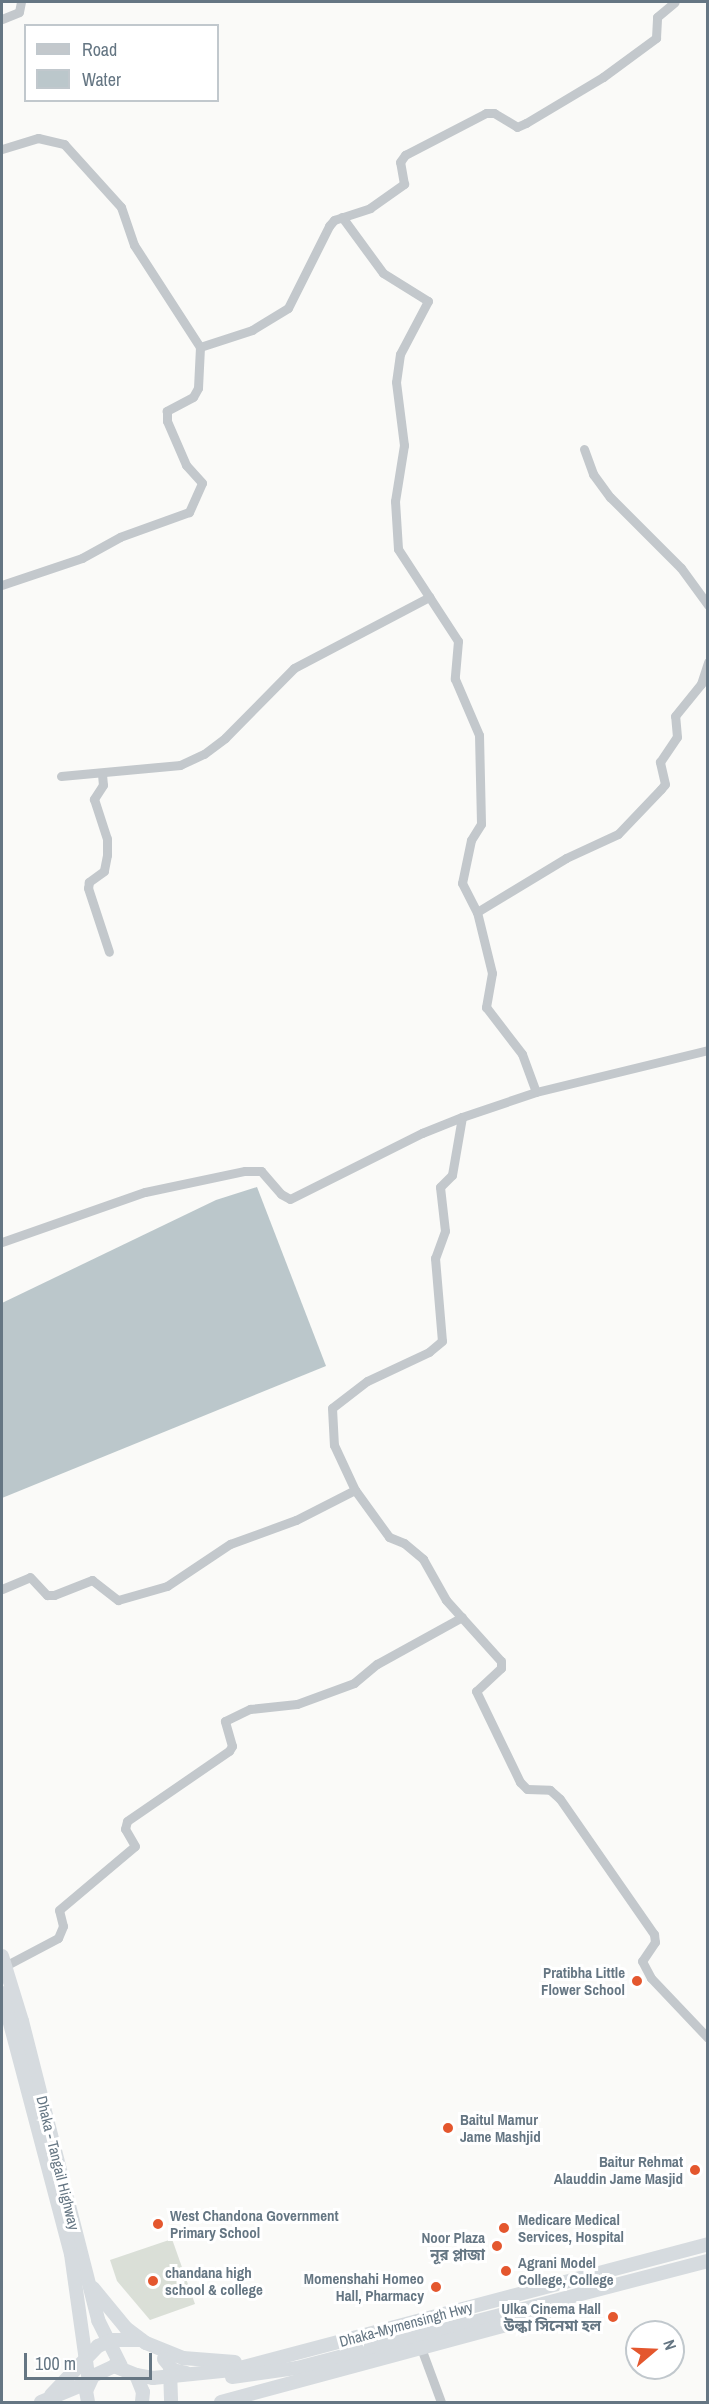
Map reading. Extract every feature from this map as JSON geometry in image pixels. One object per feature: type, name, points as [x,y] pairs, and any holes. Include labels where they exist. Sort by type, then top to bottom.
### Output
[{"type":"highway","name":"Dhaka - Tangail Highway","points":[[3,1961],[98,2320],[122,2366]]},
{"type":"highway","name":"Dhaka - Tangail Highway","points":[[2,1993],[71,2254],[89,2382],[88,2403]]},
{"type":"highway","name":"Dhaka-Mymensingh Hwy","points":[[136,2375],[190,2376],[272,2361],[708,2244]]},
{"type":"highway","points":[[40,2403],[61,2386],[89,2352],[112,2340],[138,2340],[149,2344],[173,2370],[190,2374],[259,2375],[708,2261]]},
{"type":"highway","name":"Dhaka-Mymensingh Hwy","points":[[221,2403],[708,2268]]},
{"type":"highway","points":[[89,2281],[126,2328],[171,2355],[211,2362],[272,2361]]},
{"type":"highway","points":[[164,2358],[172,2374],[171,2403]]},
{"type":"highway","points":[[40,2403],[89,2382],[99,2370],[122,2366],[136,2375],[143,2392],[142,2403]]},
{"type":"street","points":[[2,19],[19,12],[21,2]]},
{"type":"street","points":[[200,347],[252,330],[288,308],[329,226],[342,217],[370,208],[404,184],[400,162],[405,155],[486,113],[494,113],[517,127],[603,77],[656,38],[657,17],[675,2]]},
{"type":"street","points":[[2,149],[38,138],[64,144],[121,207],[134,245],[200,347],[198,388],[193,397],[167,411],[167,421],[186,465],[202,483],[189,512],[120,537],[82,558],[2,585]]},
{"type":"street","points":[[342,217],[383,273],[428,301],[400,354],[396,382],[404,445],[395,501],[399,554],[458,641],[455,679],[479,727],[481,824],[471,840],[462,878],[477,912],[493,980],[486,1007],[522,1054],[536,1092]]},
{"type":"street","points":[[584,449],[593,474],[610,497],[681,568],[708,605]]},
{"type":"street","points":[[61,777],[180,765],[204,754],[225,738],[294,668],[429,597]]},
{"type":"street","points":[[477,912],[566,858],[618,834],[661,789],[664,780],[660,762],[677,737],[675,716],[700,684],[708,662]]},
{"type":"street","points":[[102,774],[103,785],[94,799],[107,839],[107,855],[104,871],[87,888],[109,952]]},
{"type":"street","points":[[2,1242],[145,1192],[245,1171],[261,1170],[281,1194],[290,1199],[422,1133],[462,1117],[536,1092],[708,1050]]},
{"type":"street","points":[[462,1117],[452,1175],[440,1187],[445,1231],[435,1258],[442,1341],[429,1352],[367,1382],[332,1408],[334,1445],[355,1490],[389,1537],[404,1543],[423,1559],[446,1600],[501,1661],[501,1668],[476,1691],[520,1782],[527,1789],[550,1790],[560,1799],[654,1934],[655,1942],[642,1961],[651,1978],[708,2038]]},
{"type":"street","points":[[2,1588],[30,1576],[47,1595],[54,1595],[92,1580],[118,1600],[167,1587],[230,1544],[296,1520],[355,1490]]},
{"type":"street","points":[[3,1961],[58,1938],[63,1926],[59,1910],[135,1846],[125,1829],[127,1821],[229,1752],[232,1746],[225,1721],[250,1709],[297,1704],[354,1683],[377,1664],[462,1617]]},
{"type":"street","points":[[421,2348],[441,2403]]},
{"type":"shaded area","points":[[172,2239],[195,2304],[150,2320],[117,2281],[110,2260]]},
{"type":"water","points":[[257,1187],[326,1366],[2,1498],[2,1303],[216,1200]]},
{"type":"place","name":"Pratibha Little Flower School","points":[[637,1981]]},
{"type":"place","name":"Baitul Mamur Jame Mashjid","points":[[448,2128]]},
{"type":"place","name":"Baitur Rehmat Alauddin Jame Masjid","points":[[695,2170]]},
{"type":"place","name":"West Chandona Government Primary School","points":[[158,2224]]},
{"type":"place","name":"Medicare Medical Services, Hospital","points":[[504,2228]]},
{"type":"place","name":"Noor Plaza নূর প্লাজা","points":[[497,2246]]},
{"type":"place","name":"Agrani Model College, College","points":[[506,2271]]},
{"type":"place","name":"chandana high school & college","points":[[153,2281]]},
{"type":"place","name":"Momenshahi Homeo Hall, Pharmacy","points":[[436,2287]]},
{"type":"place","name":"Ulka Cinema Hall উল্কা সিনেমা হল","points":[[613,2317]]}]
